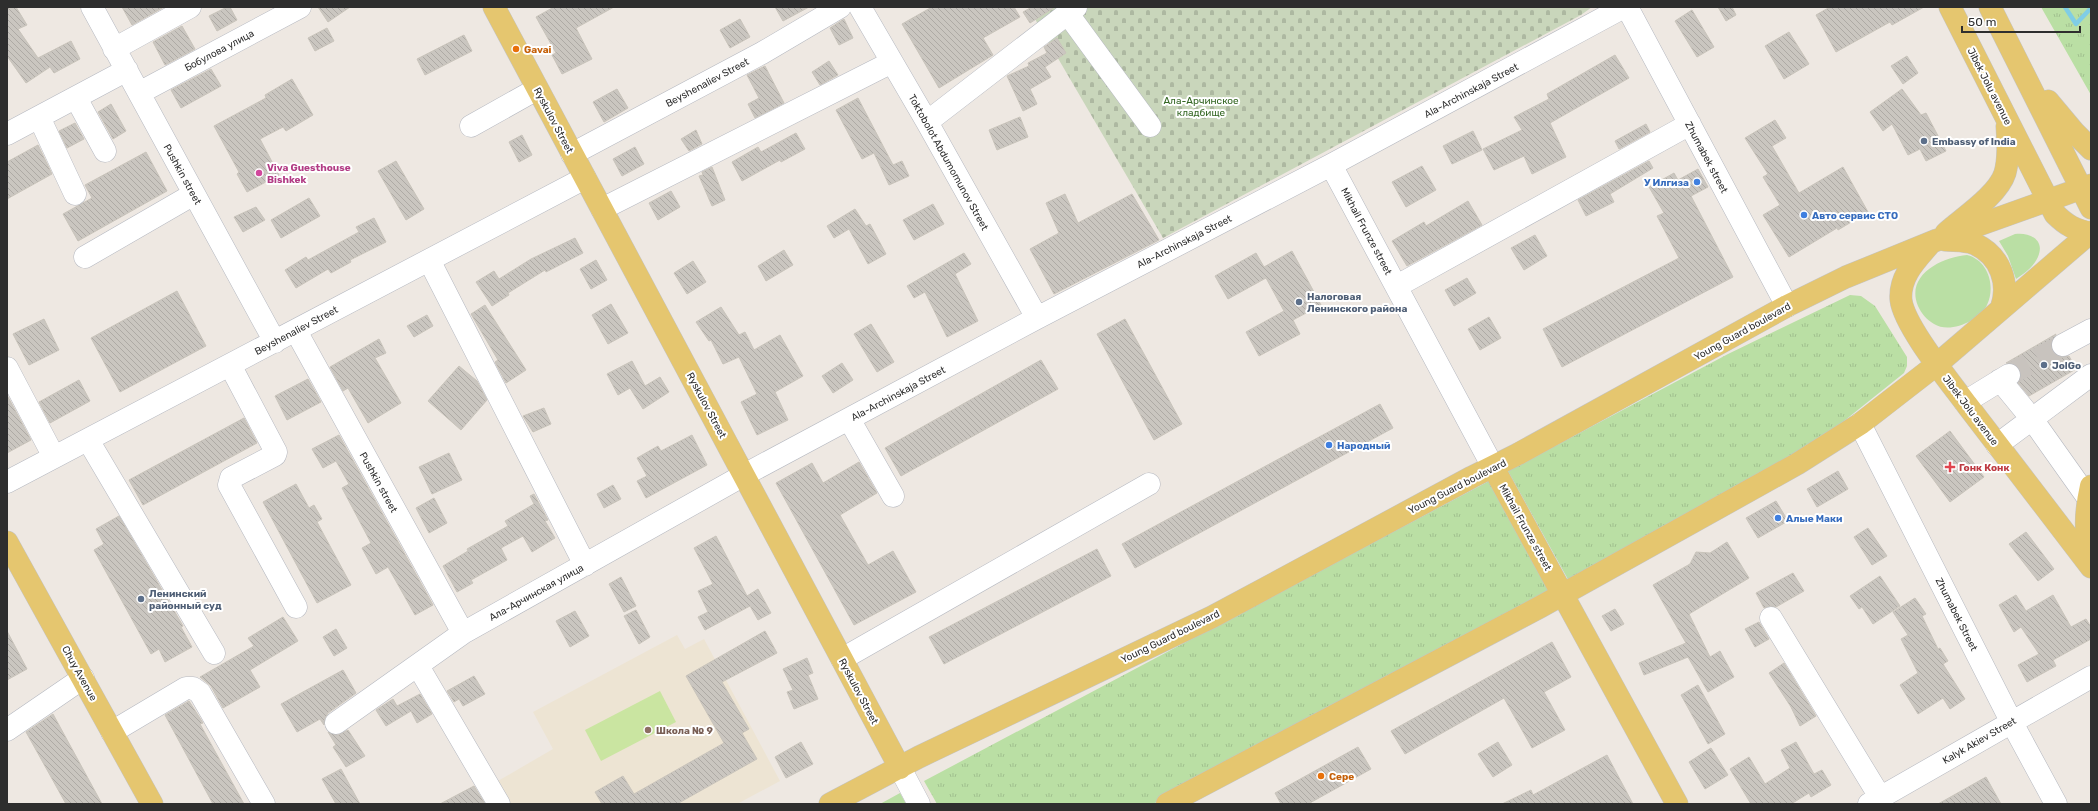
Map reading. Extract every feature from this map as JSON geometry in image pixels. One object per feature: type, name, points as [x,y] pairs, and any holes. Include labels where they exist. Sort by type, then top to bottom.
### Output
[{"type":"main road","name":"Ryskulov Street","points":[[494,7],[900,768]]},
{"type":"main road","name":"Jibek Jolu avenue","points":[[1950,7],[2055,214],[2064,223],[2077,230],[2091,233]]},
{"type":"main road","points":[[1990,7],[2086,186],[2091,208]]},
{"type":"main road","points":[[2016,57],[2074,132],[2091,149]]},
{"type":"main road","points":[[1934,241],[1994,191],[2004,174],[2008,153],[2007,119]]},
{"type":"main road","name":"Young Guard boulevard","points":[[830,804],[900,768],[1212,617],[1493,467],[1787,306],[1846,277],[1934,241],[2086,186]]},
{"type":"main road","points":[[1167,804],[1564,594],[1797,464],[1860,424],[1936,365],[2091,233]]},
{"type":"main road","name":"Jibek Jolu avenue","points":[[1934,241],[1912,265],[1903,281],[1902,301],[1909,320],[1936,365],[2091,567]]},
{"type":"main road","points":[[1934,241],[1964,241],[1975,244],[1992,256],[2000,268],[2004,279],[2005,292],[2001,309]]},
{"type":"main road","name":"Mikhail Frunze street","points":[[1493,467],[1564,594],[1676,804]]},
{"type":"main road","points":[[2090,494],[2087,522],[2088,546],[2091,555]]},
{"type":"main road","name":"Chuy Avenue","points":[[7,542],[152,804]]},
{"type":"street","name":"Pushkin street","points":[[92,7],[275,342]]},
{"type":"street","points":[[114,49],[190,7]]},
{"type":"street","name":"Бобулова улица","points":[[139,93],[300,7]]},
{"type":"street","name":"Beyshenaliev Street","points":[[572,154],[762,52],[840,7]]},
{"type":"street","name":"Toktobolot Abdumomunov Street","points":[[860,7],[927,122],[1036,318]]},
{"type":"street","name":"Ala-Archinskaja Street","points":[[744,475],[1036,318],[1332,165],[1624,7]]},
{"type":"street","name":"Zhumabek street","points":[[1627,7],[1787,306]]},
{"type":"street","points":[[927,122],[1072,10],[1150,126]]},
{"type":"street","points":[[602,209],[892,62]]},
{"type":"street","points":[[7,134],[127,70]]},
{"type":"street","points":[[471,126],[538,89]]},
{"type":"street","points":[[76,98],[104,152]]},
{"type":"street","points":[[39,117],[76,194]]},
{"type":"street","points":[[1397,286],[1690,124]]},
{"type":"street","name":"Mikhail Frunze street","points":[[1332,165],[1493,467]]},
{"type":"street","name":"Beyshenaliev Street","points":[[7,482],[586,178]]},
{"type":"street","points":[[85,256],[194,194]]},
{"type":"street","points":[[429,260],[585,565]]},
{"type":"street","points":[[2063,345],[2091,330]]},
{"type":"street","name":"Pushkin street","points":[[296,331],[463,633]]},
{"type":"street","points":[[230,365],[276,452],[275,455],[231,478],[229,485],[296,607]]},
{"type":"street","points":[[7,368],[54,457]]},
{"type":"street","points":[[1997,445],[2091,375]]},
{"type":"street","points":[[1965,402],[2005,378],[2032,419],[2090,494]]},
{"type":"street","points":[[849,419],[893,496]]},
{"type":"street","name":"Zhumabek Street","points":[[1860,424],[2056,804]]},
{"type":"street","points":[[88,440],[214,653]]},
{"type":"street","name":"Ала-Арчинская улица","points":[[336,723],[463,633],[744,475]]},
{"type":"street","points":[[842,659],[1149,484]]},
{"type":"street","points":[[1771,618],[1874,801]]},
{"type":"street","points":[[418,666],[499,804]]},
{"type":"street","name":"Kalyk Akiev Street","points":[[1874,801],[2091,677]]},
{"type":"street","points":[[7,730],[83,678]]},
{"type":"street","points":[[112,732],[186,688],[193,688],[200,693],[264,804]]},
{"type":"street","name":"Ryskulov Street","points":[[900,768],[919,804]]},
{"type":"shaded area","name":"Школа № 9","points":[[677,635],[685,649],[704,639],[780,781],[737,804],[498,804],[491,785],[553,749],[533,712]]},
{"type":"green space","name":"Ала-Арчинское кладбище","points":[[1028,7],[1592,7],[1581,15],[1163,238]]},
{"type":"green space","points":[[2041,7],[2091,7],[2091,95]]},
{"type":"green space","points":[[2015,234],[2025,234],[2033,237],[2037,240],[2040,248],[2038,258],[2033,265],[2016,279],[2008,256],[1999,241]]},
{"type":"green space","points":[[1967,255],[1980,262],[1985,268],[1990,282],[1990,298],[1983,311],[1971,321],[1956,327],[1941,327],[1934,324],[1924,316],[1918,306],[1915,295],[1917,285],[1921,277],[1937,264],[1957,256]]},
{"type":"green space","points":[[1850,295],[1861,296],[1875,306],[1907,357],[1907,366],[1904,373],[1819,441],[1570,583],[1508,471],[1728,354]]},
{"type":"green space","points":[[1491,480],[1551,593],[1153,804],[937,804],[924,781]]},
{"type":"green space","points":[[660,691],[676,722],[601,761],[585,730]]},
{"type":"green space","points":[[900,793],[906,804],[880,804]]},
{"type":"building","points":[[7,7],[16,7],[27,25],[18,29],[38,58],[71,41],[80,59],[54,73],[50,67],[26,83],[7,56]]},
{"type":"building","points":[[122,7],[164,7],[132,25]]},
{"type":"building","points":[[230,7],[237,20],[217,31],[209,16]]},
{"type":"building","points":[[318,7],[350,7],[328,22]]},
{"type":"building","points":[[554,7],[614,7],[576,28],[592,59],[562,74],[552,55],[556,53],[536,17]]},
{"type":"building","points":[[775,7],[809,7],[783,21]]},
{"type":"building","points":[[932,7],[1014,7],[1020,17],[983,38],[993,55],[939,88],[902,24]]},
{"type":"building","points":[[1032,7],[1055,7],[1030,23],[1023,12]]},
{"type":"building","points":[[1718,7],[1732,7],[1736,15],[1726,21]]},
{"type":"building","points":[[1830,7],[1924,7],[1892,25],[1890,22],[1836,52],[1816,15]]},
{"type":"building","points":[[1692,10],[1714,47],[1697,57],[1675,21]]},
{"type":"building","points":[[740,19],[750,37],[730,48],[720,30]]},
{"type":"building","points":[[844,19],[853,38],[839,45],[830,28]]},
{"type":"building","points":[[182,26],[195,49],[165,65],[153,42]]},
{"type":"building","points":[[327,28],[334,41],[315,51],[308,38]]},
{"type":"building","points":[[1789,32],[1809,64],[1784,79],[1765,46]]},
{"type":"building","points":[[464,35],[472,51],[425,75],[417,59]]},
{"type":"building","points":[[1057,38],[1066,53],[1045,67],[1051,77],[1030,89],[1037,104],[1023,111],[1007,76],[1029,66],[1028,63],[1047,53],[1044,47]]},
{"type":"building","points":[[1615,55],[1629,78],[1550,123],[1566,157],[1532,174],[1524,156],[1494,170],[1483,149],[1522,130],[1514,117],[1549,99],[1547,94]]},
{"type":"building","points":[[1907,56],[1918,73],[1903,84],[1891,66]]},
{"type":"building","points":[[829,61],[838,75],[820,85],[812,72]]},
{"type":"building","points":[[765,66],[784,103],[755,118],[748,104],[759,98],[747,75]]},
{"type":"building","points":[[211,69],[221,86],[181,108],[171,90]]},
{"type":"building","points":[[292,79],[313,115],[286,131],[283,127],[260,139],[279,175],[247,192],[237,174],[239,172],[214,126],[266,98],[265,95]]},
{"type":"building","points":[[617,89],[628,108],[604,122],[593,102]]},
{"type":"building","points":[[1902,89],[1921,115],[1926,113],[1946,151],[1926,161],[1920,149],[1908,155],[1892,124],[1883,131],[1870,112]]},
{"type":"building","points":[[858,98],[893,165],[902,161],[909,176],[889,185],[874,153],[862,159],[836,110]]},
{"type":"building","points":[[111,104],[126,131],[113,139],[98,112]]},
{"type":"building","points":[[1020,117],[1028,137],[997,150],[989,130]]},
{"type":"building","points":[[1775,120],[1786,138],[1772,146],[1799,193],[1843,167],[1868,212],[1838,230],[1837,228],[1789,257],[1763,215],[1780,205],[1763,177],[1768,174],[1745,138]]},
{"type":"building","points":[[75,123],[84,139],[67,148],[59,131]]},
{"type":"building","points":[[1646,124],[1650,132],[1619,149],[1615,141]]},
{"type":"building","points":[[696,130],[702,144],[689,151],[681,139]]},
{"type":"building","points":[[1473,131],[1482,150],[1452,164],[1443,146]]},
{"type":"building","points":[[796,133],[805,149],[781,162],[780,160],[742,181],[732,162],[758,147],[761,152]]},
{"type":"building","points":[[522,135],[532,155],[519,162],[509,142]]},
{"type":"building","points":[[38,145],[52,174],[7,199],[7,162]]},
{"type":"building","points":[[635,147],[644,164],[622,176],[613,159]]},
{"type":"building","points":[[146,152],[167,191],[78,241],[63,214],[92,198],[85,185]]},
{"type":"building","points":[[396,161],[424,209],[406,220],[378,171]]},
{"type":"building","points":[[1649,161],[1653,168],[1610,194],[1614,202],[1586,216],[1578,200]]},
{"type":"building","points":[[1422,166],[1436,190],[1406,207],[1392,182]]},
{"type":"building","points":[[712,167],[725,200],[712,206],[699,176],[703,175],[702,172]]},
{"type":"building","points":[[1698,169],[1708,187],[1691,196],[1733,277],[1562,367],[1543,329],[1679,258],[1657,216],[1664,213],[1649,187],[1674,173],[1678,180]]},
{"type":"building","points":[[671,191],[680,207],[658,220],[649,203]]},
{"type":"building","points":[[1065,194],[1078,223],[1132,194],[1159,240],[1054,294],[1030,249],[1059,233],[1046,203]]},
{"type":"building","points":[[309,198],[320,216],[281,238],[271,220]]},
{"type":"building","points":[[1468,201],[1482,225],[1407,266],[1392,241],[1424,222],[1426,226]]},
{"type":"building","points":[[933,204],[944,224],[914,240],[903,220]]},
{"type":"building","points":[[256,207],[265,220],[243,232],[234,217]]},
{"type":"building","points":[[855,209],[866,226],[870,224],[886,254],[868,264],[849,229],[834,238],[827,226]]},
{"type":"building","points":[[374,218],[386,242],[350,260],[351,262],[331,273],[328,269],[296,288],[285,270],[306,257],[308,260],[359,232],[356,227]]},
{"type":"building","points":[[1535,235],[1547,256],[1524,270],[1511,248]]},
{"type":"building","points":[[575,238],[583,253],[546,272],[545,270],[508,293],[509,295],[492,306],[476,282],[494,271],[499,279],[531,259]]},
{"type":"building","points":[[784,250],[793,265],[766,281],[758,266]]},
{"type":"building","name":"Налоговая Ленинского района","points":[[1292,251],[1321,305],[1293,320],[1300,334],[1259,356],[1246,332],[1284,311],[1266,278],[1228,299],[1215,276],[1256,253],[1264,267]]},
{"type":"building","points":[[964,253],[971,264],[955,274],[978,321],[947,337],[925,292],[914,298],[907,286]]},
{"type":"building","points":[[596,260],[607,280],[591,289],[580,269]]},
{"type":"building","points":[[693,261],[706,282],[687,294],[674,273]]},
{"type":"building","points":[[1467,278],[1476,293],[1454,306],[1445,290]]},
{"type":"building","points":[[177,291],[206,346],[120,392],[91,338]]},
{"type":"building","points":[[611,304],[628,333],[608,344],[592,315]]},
{"type":"building","points":[[485,305],[526,370],[506,383],[495,362],[498,360],[471,314]]},
{"type":"building","points":[[721,307],[739,335],[745,332],[754,350],[780,335],[803,376],[775,392],[788,420],[757,435],[741,402],[757,394],[739,357],[723,364],[711,340],[709,341],[696,322]]},
{"type":"building","points":[[427,315],[433,326],[414,337],[407,326]]},
{"type":"building","points":[[1489,317],[1501,338],[1480,350],[1468,329]]},
{"type":"building","points":[[44,319],[59,350],[29,365],[13,334]]},
{"type":"building","points":[[1125,319],[1182,424],[1154,440],[1097,334]]},
{"type":"building","points":[[871,324],[894,362],[877,372],[854,334]]},
{"type":"building","points":[[2056,334],[2051,344],[2052,351],[2057,356],[2069,356],[2076,369],[2029,396],[2018,383],[2021,375],[2019,368],[2015,364],[2006,363]]},
{"type":"building","points":[[379,339],[386,353],[375,358],[401,403],[368,423],[348,388],[343,391],[330,367]]},
{"type":"building","points":[[1041,360],[1058,389],[901,476],[885,448]]},
{"type":"building","points":[[632,361],[645,386],[660,377],[669,392],[643,409],[630,388],[618,395],[607,374]]},
{"type":"building","points":[[842,363],[853,380],[833,393],[822,376]]},
{"type":"building","points":[[459,366],[477,381],[487,400],[461,430],[428,401]]},
{"type":"building","points":[[308,379],[321,402],[287,420],[275,396]]},
{"type":"building","points":[[79,380],[90,401],[50,423],[39,402]]},
{"type":"building","points":[[7,395],[31,440],[7,453]]},
{"type":"building","points":[[1380,404],[1393,428],[1135,568],[1122,544]]},
{"type":"building","points":[[544,408],[551,424],[533,432],[523,416]]},
{"type":"building","points":[[244,418],[257,443],[143,505],[129,480]]},
{"type":"building","name":"Гонк Конк","points":[[1950,431],[1984,477],[1950,502],[1916,456]]},
{"type":"building","points":[[339,435],[433,605],[415,615],[388,567],[376,574],[362,548],[371,543],[342,488],[349,484],[336,461],[323,468],[312,449]]},
{"type":"building","points":[[692,435],[707,465],[646,498],[637,481],[647,476],[637,458],[658,446],[661,451]]},
{"type":"building","points":[[449,453],[462,480],[432,494],[419,467]]},
{"type":"building","points":[[859,462],[877,493],[840,515],[868,565],[893,551],[916,592],[854,625],[776,483],[812,463],[823,483]]},
{"type":"building","points":[[1838,471],[1848,489],[1817,507],[1807,489]]},
{"type":"building","points":[[296,484],[309,508],[314,505],[322,519],[317,522],[351,585],[317,603],[263,502]]},
{"type":"building","points":[[613,485],[621,499],[604,508],[597,494]]},
{"type":"building","points":[[534,494],[548,520],[545,521],[555,538],[532,552],[523,536],[501,548],[507,560],[471,580],[473,583],[457,592],[443,566],[468,551],[467,549],[508,526],[505,521],[534,504],[530,496]]},
{"type":"building","points":[[434,498],[447,523],[429,533],[416,508]]},
{"type":"building","points":[[1776,501],[1788,521],[1758,538],[1746,518]]},
{"type":"building","points":[[119,516],[183,626],[181,627],[192,647],[165,662],[159,649],[151,654],[94,550],[104,544],[96,529]]},
{"type":"building","points":[[1868,528],[1887,556],[1872,565],[1854,537]]},
{"type":"building","points":[[2026,532],[2054,569],[2038,581],[2009,544]]},
{"type":"building","points":[[716,536],[747,596],[758,589],[771,613],[758,620],[750,606],[705,630],[698,617],[708,612],[698,591],[713,584],[694,548]]},
{"type":"building","points":[[1727,542],[1749,578],[1689,614],[1710,657],[1720,651],[1734,677],[1708,692],[1688,657],[1644,675],[1639,663],[1686,643],[1653,585],[1690,564],[1696,552],[1710,553]]},
{"type":"building","points":[[1097,549],[1111,576],[944,664],[929,637]]},
{"type":"building","points":[[1793,573],[1804,591],[1776,607],[1770,606],[1764,608],[1756,593]]},
{"type":"building","points":[[1880,576],[1900,606],[1873,624],[1862,607],[1859,609],[1850,596]]},
{"type":"building","points":[[621,577],[636,606],[624,612],[609,584]]},
{"type":"building","points":[[2016,595],[2026,611],[2053,595],[2071,627],[2086,619],[2091,627],[2091,639],[2053,660],[2056,666],[2027,682],[2018,665],[2039,654],[2021,627],[2014,632],[1999,605]]},
{"type":"building","points":[[1915,598],[1926,614],[1922,616],[1938,649],[1940,648],[1948,661],[1943,664],[1965,699],[1950,709],[1943,698],[1918,714],[1900,685],[1918,673],[1901,639],[1908,635],[1893,612]]},
{"type":"building","points":[[1615,609],[1624,624],[1611,631],[1602,616]]},
{"type":"building","points":[[636,610],[650,637],[639,644],[624,616]]},
{"type":"building","points":[[575,611],[589,636],[570,647],[556,621]]},
{"type":"building","points":[[283,617],[298,641],[250,670],[260,687],[223,708],[211,686],[200,677],[254,646],[248,638]]},
{"type":"building","points":[[1759,622],[1769,639],[1755,647],[1745,629]]},
{"type":"building","points":[[336,629],[347,648],[334,656],[323,637]]},
{"type":"building","points":[[7,631],[27,669],[7,680]]},
{"type":"building","points":[[765,631],[777,653],[722,682],[749,729],[742,733],[757,759],[677,804],[602,804],[595,792],[623,776],[634,794],[724,743],[686,676]]},
{"type":"building","points":[[1552,642],[1571,677],[1544,692],[1565,730],[1532,748],[1504,698],[1405,754],[1391,731]]},
{"type":"building","points":[[807,658],[813,673],[808,675],[818,699],[794,709],[787,692],[793,690],[783,669]]},
{"type":"building","points":[[1784,663],[1816,716],[1800,726],[1791,707],[1769,673]]},
{"type":"building","points":[[343,670],[356,693],[328,713],[325,718],[324,725],[320,719],[297,732],[281,704]]},
{"type":"building","points":[[474,676],[485,694],[463,706],[459,699],[454,702],[447,691]]},
{"type":"building","points":[[1698,685],[1725,734],[1708,744],[1681,695]]},
{"type":"building","points":[[420,694],[432,714],[417,723],[411,711],[386,726],[376,710],[393,699],[397,706]]},
{"type":"building","points":[[189,701],[203,723],[200,724],[244,804],[213,804],[165,715]]},
{"type":"building","points":[[53,714],[102,804],[66,804],[26,732]]},
{"type":"building","points":[[348,730],[365,756],[346,767],[333,747],[336,745],[328,732],[338,735]]},
{"type":"building","points":[[801,742],[813,764],[786,778],[775,757]]},
{"type":"building","points":[[1498,742],[1512,765],[1493,777],[1478,754]]},
{"type":"building","points":[[1796,742],[1814,774],[1822,770],[1831,785],[1811,797],[1809,793],[1791,804],[1751,804],[1730,769],[1749,757],[1765,784],[1790,768],[1781,750]]},
{"type":"building","points":[[1358,747],[1371,769],[1308,804],[1281,804],[1275,793]]},
{"type":"building","points":[[1711,748],[1728,775],[1705,789],[1689,762]]},
{"type":"building","points":[[1607,755],[1633,804],[1502,804],[1531,790],[1533,795]]},
{"type":"building","points":[[341,769],[360,804],[336,804],[322,779]]},
{"type":"building","points":[[1986,777],[2001,804],[1938,804]]},
{"type":"building","points":[[474,786],[485,804],[440,804]]},
{"type":"waterway","points":[[2065,7],[2076,24],[2091,8]]},
{"type":"tunnel","points":[[2009,375],[2063,345]]},
{"type":"place","name":"Gavai","points":[[516,49]]},
{"type":"place","name":"Embassy of India","points":[[1924,141]]},
{"type":"place","name":"Viva Guesthouse Bishkek","points":[[259,173]]},
{"type":"place","name":"У Илгиза","points":[[1697,182]]},
{"type":"place","name":"Авто сервис СТО","points":[[1804,215]]},
{"type":"place","name":"Налоговая Ленинского района","points":[[1299,302]]},
{"type":"place","name":"JolGo","points":[[2044,365]]},
{"type":"place","name":"Народный","points":[[1329,445]]},
{"type":"place","name":"Гонк Конк","points":[[1950,467]]},
{"type":"place","name":"Алые Маки","points":[[1778,518]]},
{"type":"place","name":"Ленинский районный суд","points":[[141,599]]},
{"type":"place","name":"Школа № 9","points":[[648,730]]},
{"type":"place","name":"Сере","points":[[1321,776]]}]
